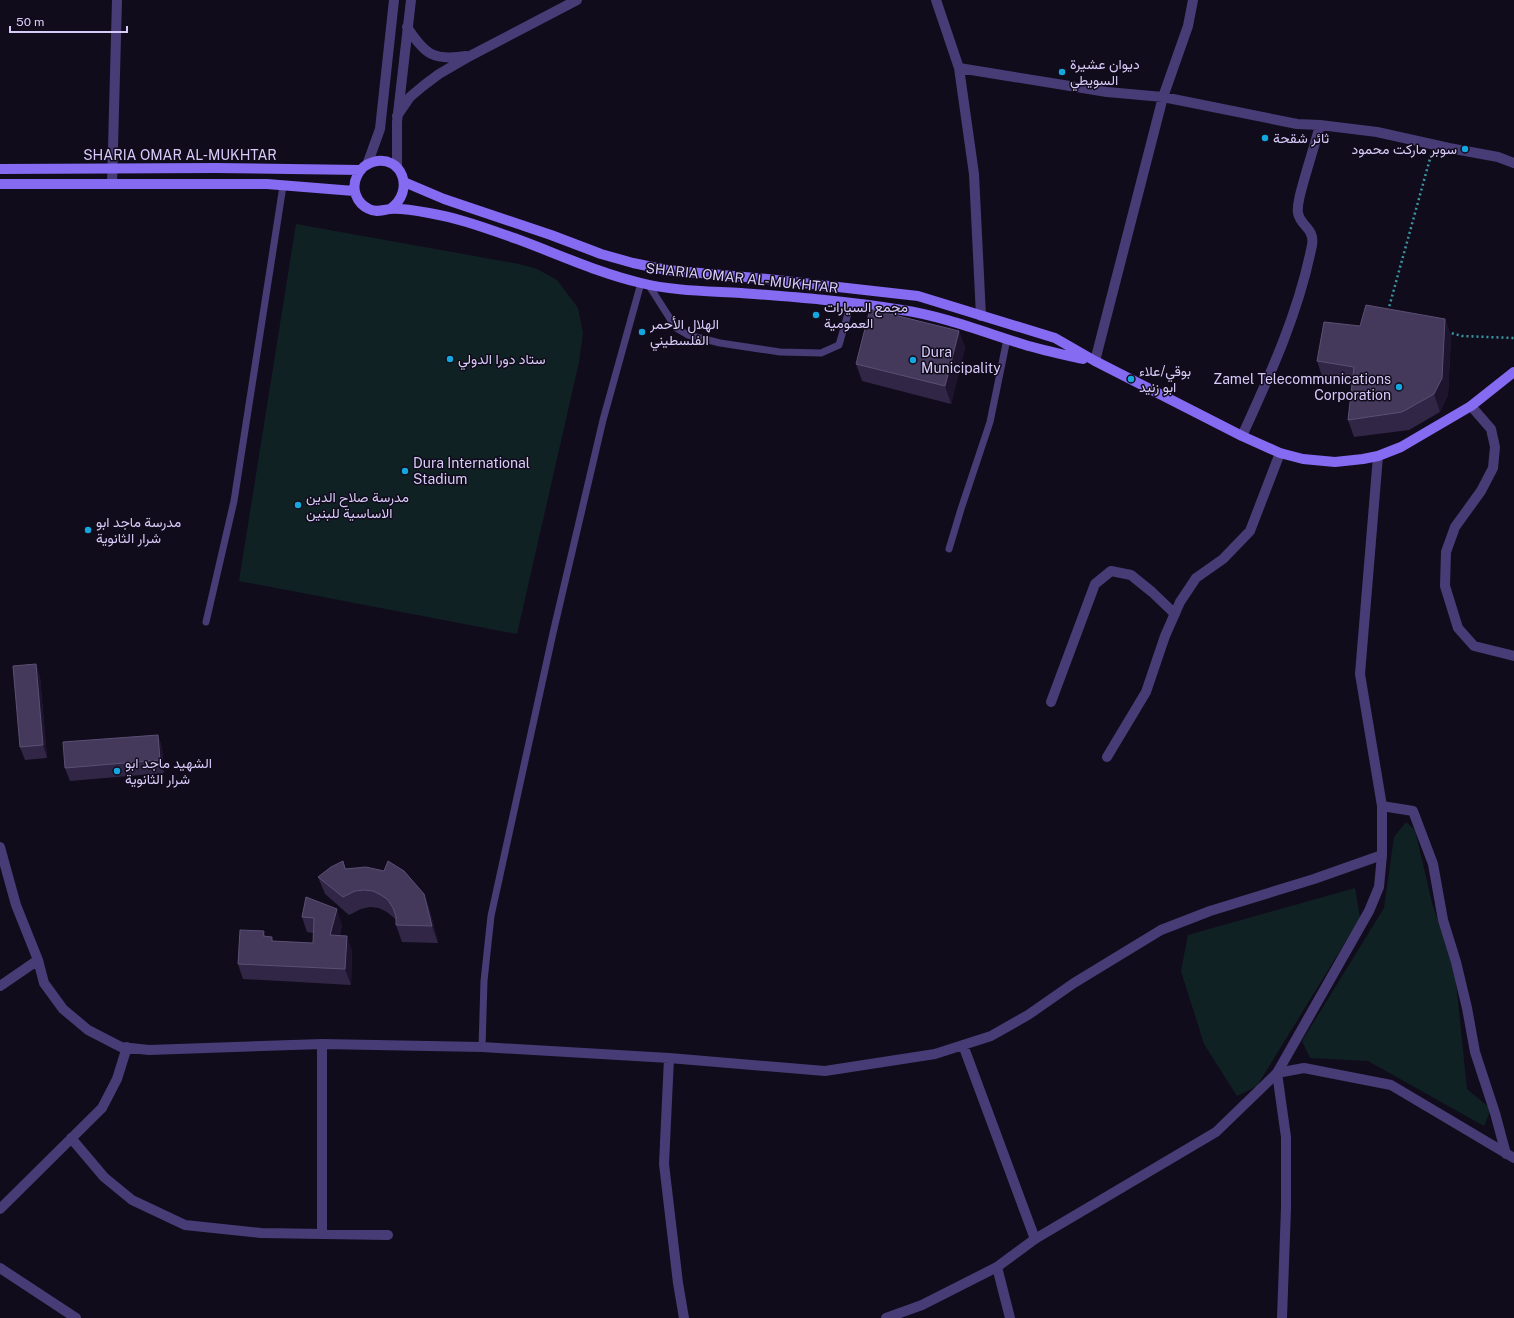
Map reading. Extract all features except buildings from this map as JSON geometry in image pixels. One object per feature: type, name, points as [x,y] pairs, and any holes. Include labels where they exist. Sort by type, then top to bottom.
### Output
[{"type":"main road","points":[[382,161],[397,168],[402,174],[404,190],[397,204],[390,209],[375,211],[362,205],[354,191],[354,184],[356,176],[364,167],[374,162],[382,161]]},
{"type":"main road","name":"SHARIA OMAR AL-MUKHTAR","points":[[0,169],[364,167]]},
{"type":"main road","name":"SHARIA OMAR AL-MUKHTAR","points":[[404,182],[444,199],[551,235],[601,254],[633,263],[667,270],[767,279],[918,296],[1055,338],[1095,362],[1242,436],[1280,453],[1303,460],[1334,462],[1378,456],[1400,447],[1471,406],[1514,372]]},
{"type":"main road","name":"SHARIA OMAR AL-MUKHTAR","points":[[0,184],[267,184],[354,191]]},
{"type":"main road","name":"SHARIA OMAR AL-MUKHTAR","points":[[390,209],[430,213],[474,224],[608,274],[644,284],[682,289],[851,303],[904,310],[944,318],[1023,344],[1095,362]]},
{"type":"street","points":[[112,184],[117,0]]},
{"type":"street","points":[[364,167],[380,129],[394,0]]},
{"type":"street","points":[[397,168],[398,116],[410,0]]},
{"type":"street","points":[[398,116],[410,98],[423,86],[470,56],[577,0]]},
{"type":"street","points":[[936,0],[959,68],[974,174],[981,316]]},
{"type":"street","points":[[1095,362],[1163,97],[1188,26],[1193,0]]},
{"type":"street","points":[[408,28],[417,43],[436,57],[449,59],[470,56]]},
{"type":"street","points":[[959,68],[1106,92],[1163,97],[1297,124],[1320,125],[1377,132],[1498,156],[1514,163]]},
{"type":"street","points":[[1242,436],[1274,366],[1301,286],[1312,245],[1311,233],[1300,218],[1298,209],[1304,179],[1320,125]]},
{"type":"street","points":[[1471,406],[1491,429],[1495,447],[1493,468],[1481,491],[1455,527],[1446,552],[1445,586],[1458,628],[1474,646],[1514,656]]},
{"type":"street","points":[[1107,757],[1146,692],[1180,602],[1196,578],[1223,559],[1250,531],[1280,453]]},
{"type":"street","points":[[886,1318],[922,1305],[996,1268],[1035,1239],[1216,1132],[1277,1073],[1369,911],[1379,887],[1382,855],[1382,806],[1360,674],[1378,456]]},
{"type":"street","points":[[1051,702],[1095,584],[1111,571],[1131,575],[1152,592],[1175,614]]},
{"type":"street","points":[[1382,806],[1413,811],[1432,864],[1443,920],[1456,962],[1467,1008],[1475,1052],[1510,1156]]},
{"type":"street","points":[[0,847],[16,905],[38,960],[44,984],[64,1009],[88,1030],[121,1047],[149,1050],[322,1044],[482,1047],[669,1058],[825,1071],[935,1054],[991,1036],[1028,1015],[1074,983],[1161,930],[1210,911],[1314,879],[1382,855]]},
{"type":"street","points":[[0,986],[38,960]]},
{"type":"street","points":[[322,1044],[322,1234]]},
{"type":"street","points":[[963,1045],[1035,1239]]},
{"type":"street","points":[[0,1209],[102,1108],[117,1079],[127,1048]]},
{"type":"street","points":[[669,1058],[664,1164],[678,1283],[684,1318]]},
{"type":"street","points":[[1277,1073],[1304,1068],[1391,1085],[1510,1156]]},
{"type":"street","points":[[1277,1073],[1286,1137],[1286,1208],[1282,1318]]},
{"type":"street","points":[[71,1138],[104,1177],[132,1200],[185,1225],[220,1230],[388,1236]]},
{"type":"street","points":[[0,1268],[76,1318]]},
{"type":"street","points":[[996,1268],[1010,1318]]},
{"type":"lane","points":[[206,622],[234,501],[283,186]]},
{"type":"lane","points":[[644,284],[676,328],[688,335],[720,343],[780,352],[821,353],[839,345],[851,303]]},
{"type":"lane","points":[[482,1047],[484,981],[491,916],[555,626],[603,420],[644,284]]},
{"type":"lane","points":[[949,549],[990,422],[1007,339]]},
{"type":"path","points":[[1387,317],[1434,144]]},
{"type":"path","points":[[1440,330],[1462,336],[1514,338]]},
{"type":"shaded area","name":"Dura International Stadium","points":[[296,224],[519,264],[537,269],[557,280],[578,308],[583,333],[579,362],[517,634],[239,581]]},
{"type":"shaded area","points":[[1406,822],[1415,830],[1432,903],[1455,972],[1467,1089],[1491,1109],[1484,1126],[1368,1061],[1310,1058],[1302,1041],[1384,908],[1394,837]]},
{"type":"shaded area","points":[[1355,888],[1360,918],[1257,1086],[1237,1096],[1204,1044],[1181,971],[1188,935]]},
{"type":"place","name":"ديوان عشيرة السويطي","points":[[1062,72]]},
{"type":"place","name":"ثائر شقحة","points":[[1265,138]]},
{"type":"place","name":"سوبر ماركت محمود","points":[[1465,149]]},
{"type":"place","name":"مجمع السيارات العمومية","points":[[816,315]]},
{"type":"place","name":"الهلال الأحمر الفلسطيني","points":[[642,332]]},
{"type":"place","name":"ستاد دورا الدولي","points":[[450,359]]},
{"type":"place","name":"Dura Municipality","points":[[913,360]]},
{"type":"place","name":"بوقي/علاء ابو زنيد","points":[[1131,379]]},
{"type":"place","name":"Zamel Telecommunications Corporation","points":[[1399,387]]},
{"type":"place","name":"Dura International Stadium","points":[[405,471]]},
{"type":"place","name":"مدرسة صلاح الدين الاساسية للبنين","points":[[298,505]]},
{"type":"place","name":"مدرسة ماجد ابو شرار الثانوية","points":[[88,530]]},
{"type":"place","name":"الشهيد ماجد ابو شرار الثانوية","points":[[117,771]]}]
